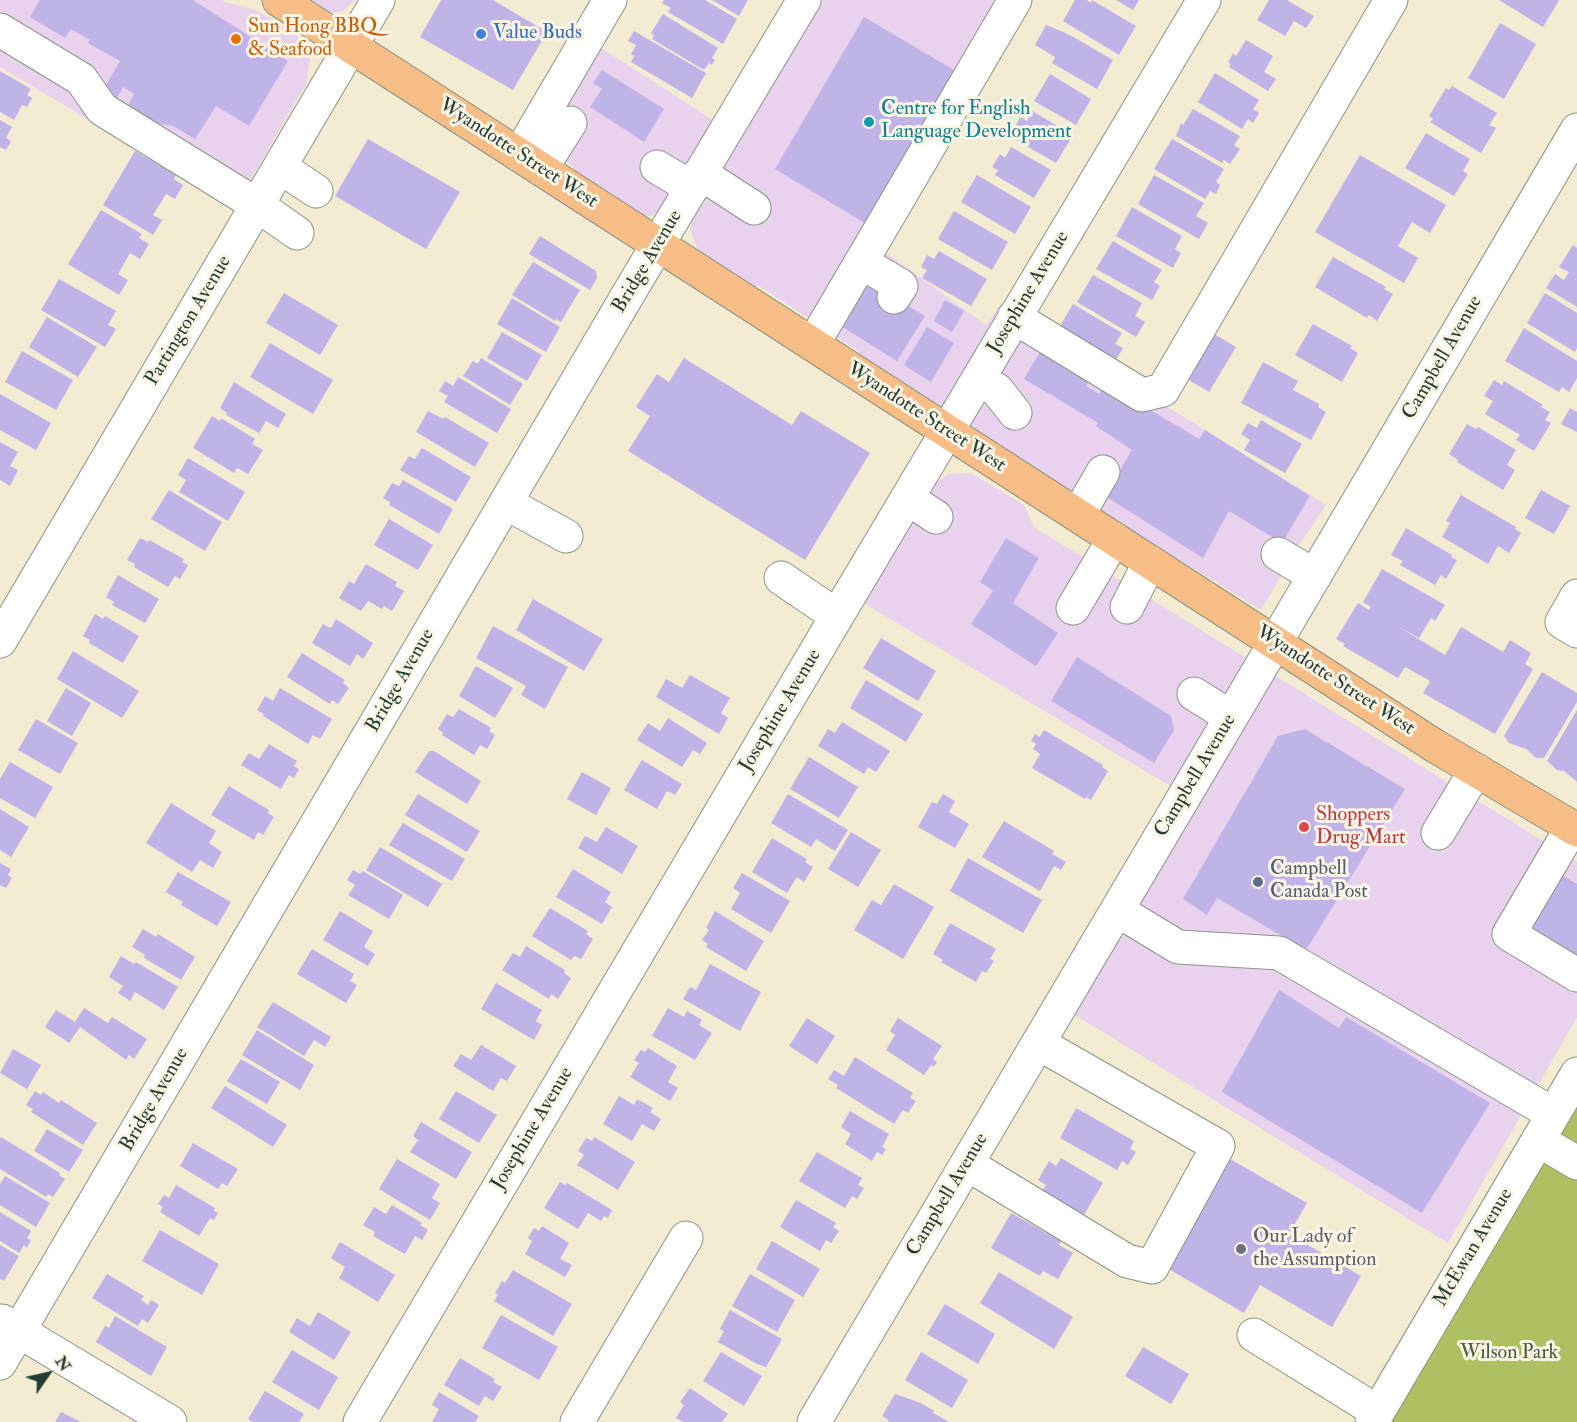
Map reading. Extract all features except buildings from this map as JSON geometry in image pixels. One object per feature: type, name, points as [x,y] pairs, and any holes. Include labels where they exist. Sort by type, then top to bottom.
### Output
[{"type":"main road","name":"Wyandotte Street West","points":[[279,0],[1435,746],[1574,828]]},
{"type":"street","name":"Partington Avenue","points":[[0,641],[378,0]]},
{"type":"street","points":[[520,156],[610,0]]},
{"type":"street","name":"Bridge Avenue","points":[[0,1363],[9,1325],[506,503],[804,0]]},
{"type":"street","points":[[813,344],[1015,0]]},
{"type":"street","name":"Josephine Avenue","points":[[360,1422],[1203,0]]},
{"type":"street","points":[[1014,317],[1142,395],[1163,390],[1391,0]]},
{"type":"street","points":[[0,30],[81,79],[102,109],[297,233]]},
{"type":"street","points":[[520,156],[561,40]]},
{"type":"street","points":[[520,156],[570,123]]},
{"type":"street","name":"Campbell Avenue","points":[[814,1422],[1577,130]]},
{"type":"street","points":[[280,167],[316,190]]},
{"type":"street","points":[[657,167],[696,180],[754,208]]},
{"type":"street","points":[[861,262],[902,286],[894,297]]},
{"type":"street","points":[[978,379],[997,390],[1016,413]]},
{"type":"street","points":[[1078,515],[1102,471]]},
{"type":"street","points":[[907,498],[936,517]]},
{"type":"street","points":[[506,503],[566,536]]},
{"type":"street","points":[[1073,608],[1114,539]]},
{"type":"street","points":[[1278,554],[1315,576]]},
{"type":"street","points":[[1127,607],[1150,562]]},
{"type":"street","points":[[782,578],[837,616]]},
{"type":"street","points":[[1577,596],[1562,622],[1577,631]]},
{"type":"street","points":[[1194,694],[1231,717]]},
{"type":"street","points":[[1438,833],[1476,770]]},
{"type":"street","points":[[1574,828],[1509,934],[1577,975]]},
{"type":"street","points":[[1117,910],[1178,947],[1279,953],[1545,1127],[1577,1163]]},
{"type":"street","points":[[967,1164],[1126,1261],[1152,1267],[1218,1146],[1038,1043]]},
{"type":"street","name":"McEwan Avenue","points":[[1375,1417],[1577,1074]]},
{"type":"street","points":[[577,1422],[686,1238]]},
{"type":"street","points":[[9,1325],[170,1422]]},
{"type":"street","points":[[1254,1335],[1375,1417]]},
{"type":"shaded area","points":[[0,0],[222,0],[256,10],[295,33],[310,60],[306,84],[235,207],[0,67]]},
{"type":"shaded area","points":[[303,0],[355,0],[343,11],[324,14]]},
{"type":"shaded area","points":[[816,0],[1005,0],[867,239],[986,325],[1001,304],[1326,505],[1294,553],[1261,610],[867,368],[858,351],[759,286],[743,288],[707,264],[697,248],[690,229],[696,205]]},
{"type":"shaded area","points":[[584,37],[716,122],[666,207],[651,216],[631,215],[581,183],[573,166],[525,135]]},
{"type":"shaded area","points":[[971,473],[1024,505],[1034,527],[1577,862],[1577,1017],[1448,1243],[1075,1015],[1197,802],[860,601],[932,485],[949,474]]},
{"type":"green space","name":"Wilson Park","points":[[1577,1102],[1577,1422],[1389,1422]]},
{"type":"place","name":"Value Buds","points":[[481,34]]},
{"type":"place","name":"Sun Hong BBQ & Seafood","points":[[236,39]]},
{"type":"place","name":"Centre for English Language Development","points":[[869,122]]},
{"type":"place","name":"Shoppers Drug Mart","points":[[1304,827]]},
{"type":"place","name":"Campbell Canada Post","points":[[1258,882]]},
{"type":"place","name":"Our Lady of the Assumption","points":[[1241,1249]]}]
